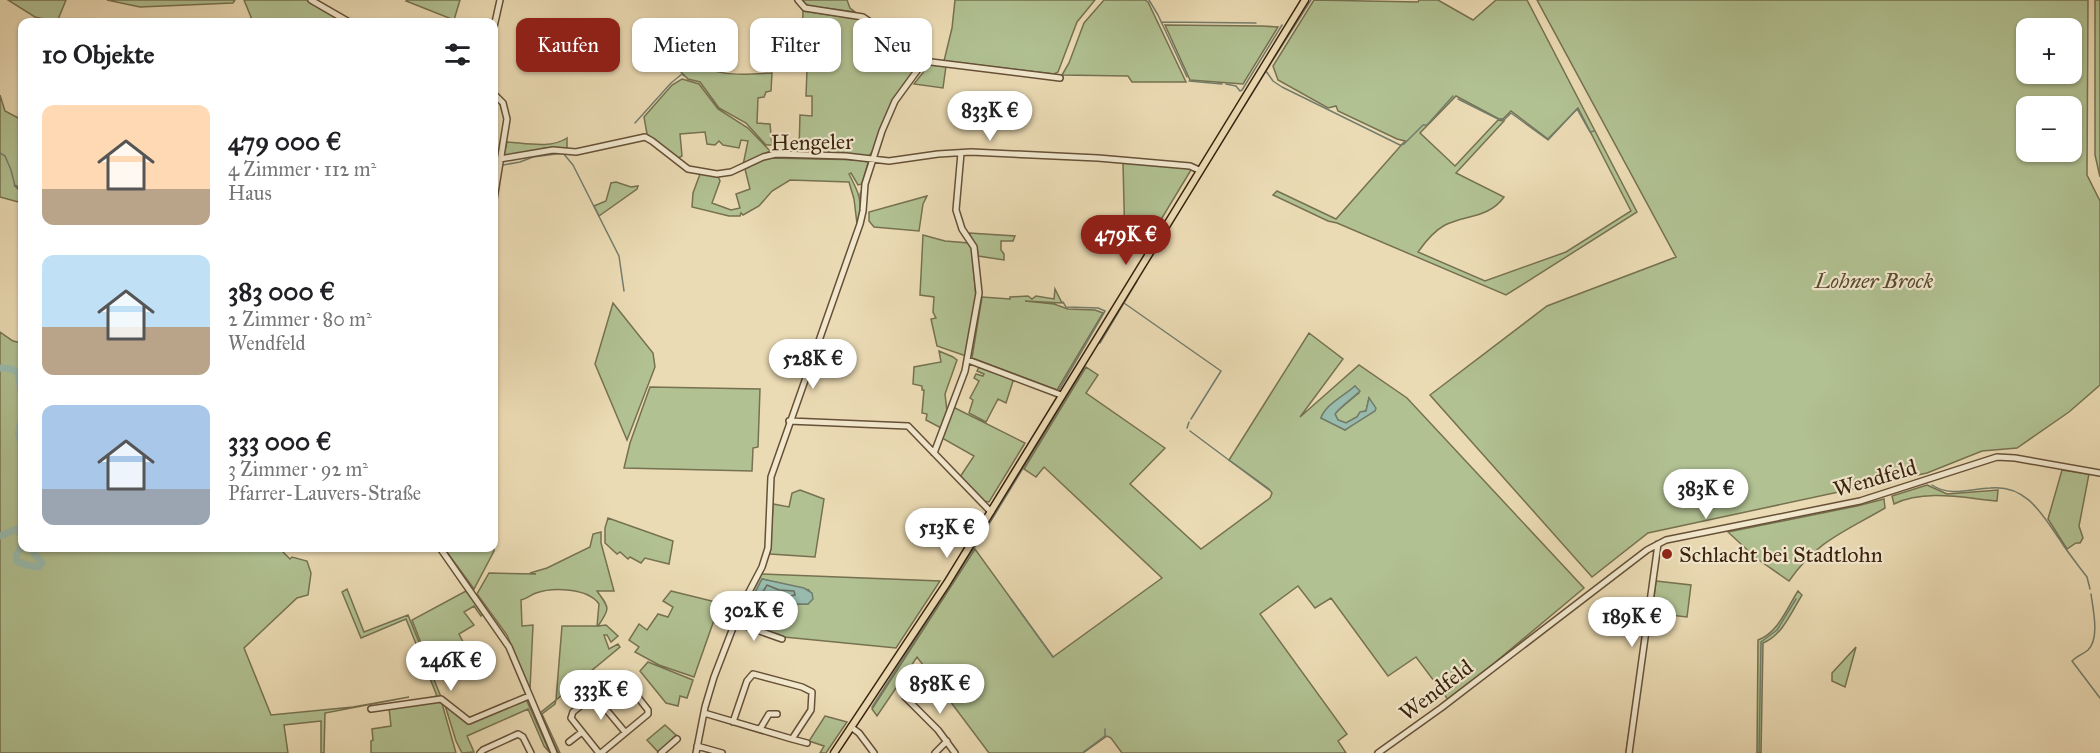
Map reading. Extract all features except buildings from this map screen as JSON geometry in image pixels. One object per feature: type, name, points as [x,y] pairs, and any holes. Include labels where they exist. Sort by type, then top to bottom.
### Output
[{"type":"main road","points":[[834,753],[991,512],[1305,0]]},
{"type":"street","points":[[311,0],[342,18]]},
{"type":"street","points":[[496,18],[500,0]]},
{"type":"street","points":[[798,0],[805,8],[864,18]]},
{"type":"street","points":[[932,62],[1060,78]]},
{"type":"street","points":[[722,753],[697,750],[711,685],[734,622],[762,567],[768,548],[771,477],[860,224],[865,184],[872,158],[891,111],[917,72]]},
{"type":"street","points":[[498,98],[503,103],[507,119],[498,172]]},
{"type":"street","name":"Hengeler","points":[[500,159],[553,150],[576,152],[645,137],[688,169],[709,173],[731,172],[763,157],[776,154],[897,160],[961,153],[1098,158],[1190,165],[1199,170]]},
{"type":"street","points":[[934,453],[968,360],[979,288],[974,247],[957,217],[961,153]]},
{"type":"street","points":[[968,360],[1061,395]]},
{"type":"street","points":[[789,421],[905,425],[912,428],[991,512]]},
{"type":"street","name":"Wendfeld","points":[[1378,753],[1666,540],[1860,501],[1997,458],[2015,458],[2100,473]]},
{"type":"street","points":[[1629,753],[1658,544]]},
{"type":"street","points":[[443,552],[509,647],[554,753]]},
{"type":"street","points":[[734,622],[782,639]]},
{"type":"street","points":[[733,722],[747,681],[753,674],[802,687],[812,693],[811,710],[792,739]]},
{"type":"street","points":[[617,676],[622,677],[648,710],[648,714],[600,753],[571,718],[573,712],[594,695],[617,676]]},
{"type":"street","points":[[902,691],[904,697],[956,753]]},
{"type":"street","points":[[594,695],[625,732]]},
{"type":"street","points":[[371,709],[441,699],[469,721],[529,696]]},
{"type":"street","points":[[704,713],[807,743]]},
{"type":"street","points":[[760,729],[769,714],[777,714]]},
{"type":"street","points":[[851,727],[859,733],[874,753]]},
{"type":"street","points":[[569,742],[582,732]]},
{"type":"street","points":[[480,753],[518,734],[523,737],[531,753]]},
{"type":"street","points":[[662,753],[677,739]]},
{"type":"street","points":[[935,753],[947,741]]},
{"type":"green space","points":[[8,0],[66,0],[59,18],[35,17]]},
{"type":"green space","points":[[107,0],[235,0],[233,3],[140,7]]},
{"type":"green space","points":[[244,0],[307,0],[336,18],[251,18]]},
{"type":"green space","points":[[460,0],[455,18],[449,18],[406,1]]},
{"type":"green space","points":[[800,0],[847,0],[850,8],[855,12],[809,6]]},
{"type":"green space","points":[[955,0],[1095,0],[1077,22],[1058,72],[1054,74],[944,61],[952,28]]},
{"type":"green space","points":[[1104,0],[1145,0],[1148,2],[1186,82],[1132,82],[1128,76],[1062,75],[1084,23]]},
{"type":"green space","points":[[1314,0],[1418,2],[1419,0],[1438,0],[1473,20],[1496,0],[1527,0],[1637,212],[1506,295],[1328,221],[1273,195],[1277,191],[1336,219],[1405,141],[1338,111],[1336,106],[1328,108],[1278,80],[1273,66]],"holes":[[[1456,96],[1503,119],[1511,111],[1548,139],[1578,108],[1631,211],[1566,252],[1485,281],[1418,252],[1441,227],[1491,209],[1504,197],[1456,173],[1504,121],[1498,120],[1455,166],[1420,133]]]},
{"type":"green space","name":"Lohner Brock","points":[[1537,0],[2088,0],[2087,175],[2100,201],[2100,385],[2069,412],[2017,448],[1982,451],[1927,473],[1648,533],[1592,577],[1430,395],[1547,306],[1676,257]]},
{"type":"green space","points":[[2095,0],[2100,0],[2100,177],[2095,155]]},
{"type":"green space","points":[[803,11],[853,18],[853,72],[914,72],[892,104],[869,156],[800,152],[799,150],[800,115],[812,116],[812,96],[806,96],[807,72],[841,72],[841,18],[803,18]]},
{"type":"green space","points":[[1165,25],[1278,27],[1243,84],[1190,80]]},
{"type":"green space","points":[[932,65],[946,66],[943,88],[914,84],[923,72],[932,72]]},
{"type":"green space","points":[[681,72],[772,73],[771,91],[766,92],[764,97],[758,98],[757,123],[770,124],[772,145],[766,145],[746,123],[719,108],[700,82],[688,79]]},
{"type":"green space","points":[[682,79],[699,84],[718,109],[748,128],[770,151],[743,165],[748,141],[741,140],[739,148],[723,145],[719,141],[715,145],[707,144],[705,132],[680,134],[682,156],[676,159],[647,134],[644,117],[672,85]]},
{"type":"green space","points":[[0,95],[5,111],[18,118],[18,186],[14,185],[18,189],[18,202],[0,197]]},
{"type":"green space","points":[[567,138],[567,148],[545,148],[511,157],[504,155],[507,142],[546,144]]},
{"type":"green space","points":[[762,159],[866,160],[868,163],[862,184],[858,185],[851,173],[849,174],[858,192],[860,203],[857,224],[849,182],[790,180],[772,191],[759,206],[743,215],[741,213],[740,216],[729,216],[692,207],[693,193],[700,174],[718,176],[720,181],[712,203],[731,210],[740,208],[736,194],[750,189],[745,169]]},
{"type":"green space","points":[[1123,163],[1191,170],[1145,246],[1125,245]]},
{"type":"green space","points":[[616,182],[631,187],[638,186],[599,216],[594,206],[606,201],[611,183]]},
{"type":"green space","points":[[927,196],[923,204],[919,231],[874,227],[869,221],[869,212]]},
{"type":"green space","points":[[969,233],[1015,236],[1013,241],[1001,241],[1004,260],[978,256],[977,248]]},
{"type":"green space","points":[[923,235],[945,241],[969,243],[972,247],[976,298],[966,356],[937,346],[931,319],[936,318],[933,312],[934,297],[920,295]]},
{"type":"green space","points":[[1055,289],[1062,303],[1025,301],[1103,313],[1057,390],[972,358],[982,297],[1010,299],[1010,297],[1028,296],[1032,299],[1036,296],[1054,299]]},
{"type":"green space","points":[[613,303],[653,353],[655,367],[627,440],[595,364]]},
{"type":"green space","points":[[0,332],[18,342],[18,552],[283,552],[290,559],[292,557],[307,561],[311,573],[308,595],[297,598],[244,648],[271,715],[353,707],[409,697],[325,713],[324,753],[321,753],[321,721],[284,725],[288,753],[0,753]]},
{"type":"green space","points":[[1309,333],[1343,359],[1300,417],[1359,365],[1407,398],[1584,588],[1449,701],[1416,657],[1388,676],[1331,598],[1315,608],[1298,586],[1260,614],[1347,734],[1338,741],[1346,753],[1122,753],[1107,736],[1083,753],[989,753],[917,657],[877,716],[872,709],[975,549],[1053,657],[1162,578],[1044,467],[1036,477],[1024,469],[1086,367],[1098,375],[1086,393],[1165,448],[1130,484],[1201,549],[1270,498],[1272,493],[1229,460]],"holes":[[[1355,386],[1359,393],[1335,414],[1338,420],[1346,423],[1366,411],[1369,398],[1375,408],[1345,430],[1321,418],[1331,404]]]},
{"type":"green space","points":[[939,351],[957,360],[945,394],[947,411],[941,428],[926,420],[927,414],[922,413],[924,390],[922,386],[913,384],[914,367],[941,362]]},
{"type":"green space","points":[[980,365],[1015,381],[1013,381],[1006,403],[998,399],[986,422],[969,413],[973,400],[970,398],[979,381],[974,378],[976,374],[983,376],[984,374],[977,371]]},
{"type":"green space","points":[[650,387],[760,389],[758,447],[753,448],[752,471],[624,468],[630,443]]},
{"type":"green space","points":[[953,407],[1025,443],[989,502],[983,501],[960,477],[974,456],[942,438]]},
{"type":"green space","points":[[2062,470],[2089,474],[2079,526],[2083,538],[2080,543],[2067,549],[2048,519]]},
{"type":"green space","points":[[1927,485],[1947,494],[1998,490],[1997,501],[1932,496],[1906,499],[1894,504],[1892,496]]},
{"type":"green space","points":[[800,490],[824,499],[815,557],[770,554],[773,504],[789,507],[792,493]]},
{"type":"green space","points":[[1884,499],[1885,508],[1821,546],[1789,581],[1756,558],[1728,532],[1857,506]]},
{"type":"green space","points":[[608,518],[673,541],[669,564],[645,558],[641,563],[630,557],[628,559],[620,552],[617,554],[605,543]]},
{"type":"green space","points":[[601,532],[601,543],[614,591],[597,591],[607,608],[598,626],[606,625],[618,636],[611,642],[607,635],[604,635],[609,649],[618,644],[620,647],[556,700],[562,626],[597,626],[599,604],[587,595],[570,590],[543,591],[521,600],[522,626],[533,625],[530,689],[507,635],[477,594],[489,573],[536,574],[530,573],[547,568],[590,547],[593,534]]},
{"type":"green space","points":[[447,552],[493,552],[474,589]]},
{"type":"green space","points":[[761,574],[940,581],[896,648],[784,637],[740,622],[738,620],[743,605]],"holes":[[[762,579],[809,590],[808,604],[780,604],[764,621],[752,622],[745,612]]]},
{"type":"green space","points":[[1656,581],[1691,585],[1687,617],[1652,613]]},
{"type":"green space","points":[[347,589],[364,632],[408,615],[441,697],[416,701],[437,696],[406,619],[361,638],[342,592]]},
{"type":"green space","points":[[466,591],[483,614],[481,616],[474,606],[464,612],[474,625],[459,634],[471,657],[434,676],[412,620]]},
{"type":"green space","points":[[671,591],[720,603],[694,677],[659,665],[635,652],[639,647],[629,640],[639,624],[647,630],[658,614],[668,617],[673,607],[663,601]]},
{"type":"green space","points":[[1798,591],[1802,595],[1786,622],[1776,635],[1763,643],[1761,753],[1757,753],[1758,640],[1777,626]]},
{"type":"green space","points":[[1856,647],[1845,687],[1832,681],[1832,673]]},
{"type":"green space","points":[[648,662],[693,680],[687,698],[680,696],[678,706],[666,703],[640,671]]},
{"type":"green space","points":[[526,699],[550,753],[544,746],[528,709],[467,736],[474,752],[462,753],[444,702],[469,723]]},
{"type":"green space","points":[[441,700],[456,753],[371,753],[372,729],[391,726],[389,708]]},
{"type":"green space","points":[[556,700],[555,704],[542,714],[560,753],[540,713]]},
{"type":"green space","points":[[825,716],[847,722],[826,753],[820,753],[824,746],[809,741]]},
{"type":"green space","points":[[665,725],[676,735],[659,753],[647,740]]},
{"type":"water","points":[[1355,386],[1360,391],[1335,414],[1338,420],[1346,423],[1357,417],[1360,412],[1366,411],[1369,398],[1376,408],[1375,411],[1345,430],[1321,418],[1331,405]]},
{"type":"water","points":[[762,579],[804,588],[812,593],[813,599],[808,604],[780,604],[764,625],[752,622],[746,617],[745,612]]},
{"type":"waterway","points":[[1149,0],[1187,77]]},
{"type":"waterway","points":[[1311,0],[1266,71],[1273,81],[1400,145],[1404,144],[1423,125],[1427,125],[1453,96]]},
{"type":"waterway","points":[[1161,22],[1256,23]]},
{"type":"waterway","points":[[1226,84],[1242,90],[1282,25]]},
{"type":"waterway","points":[[1205,169],[1266,71]]},
{"type":"waterway","points":[[635,123],[671,83],[682,74],[684,76]]},
{"type":"waterway","points":[[1189,81],[1222,84]]},
{"type":"waterway","points":[[1458,99],[1498,119],[1504,120],[1511,113],[1548,140],[1577,109],[1590,132],[1594,131]]},
{"type":"waterway","points":[[0,153],[5,156],[15,186],[18,187]]},
{"type":"waterway","points":[[563,153],[573,165],[619,256],[624,291]]},
{"type":"waterway","points":[[503,165],[533,157],[564,153]]},
{"type":"waterway","points":[[780,157],[845,159]]},
{"type":"waterway","points":[[851,160],[856,160]]},
{"type":"waterway","points":[[864,160],[868,162],[868,168]]},
{"type":"waterway","points":[[1151,256],[1202,174]]},
{"type":"waterway","points":[[861,204],[860,194],[863,188]]},
{"type":"waterway","points":[[1100,343],[1137,281]]},
{"type":"waterway","points":[[1059,390],[1105,311],[1098,308],[1066,307],[1063,302]]},
{"type":"waterway","points":[[1124,303],[1221,371],[1191,419]]},
{"type":"waterway","points":[[0,368],[12,369],[18,373]]},
{"type":"waterway","points":[[872,707],[983,534],[1084,368]]},
{"type":"waterway","points":[[1187,428],[1189,422]]},
{"type":"waterway","points":[[1190,431],[1269,490]]},
{"type":"waterway","points":[[1932,485],[1946,491],[2003,488],[2023,496],[2047,520],[2087,577],[2090,589]]},
{"type":"waterway","points":[[0,536],[18,530]]},
{"type":"waterway","points":[[18,552],[17,561],[39,567],[42,563],[33,552]]},
{"type":"waterway","points":[[2091,594],[2095,624],[2094,638],[2088,650],[2072,661],[2100,698]]},
{"type":"waterway","points":[[1011,599],[1053,657]]},
{"type":"waterway","points":[[1759,753],[1761,642],[1777,630],[1796,599]]},
{"type":"waterway","points":[[1626,753],[1645,621]]},
{"type":"waterway","points":[[1527,645],[1540,635]]},
{"type":"waterway","points":[[1487,676],[1521,650]]},
{"type":"waterway","points":[[1437,714],[1459,697]]},
{"type":"waterway","points":[[1082,753],[1105,736],[1105,729]]},
{"type":"place","name":"Schlacht bei Stadtlohn","points":[[1667,554]]}]
